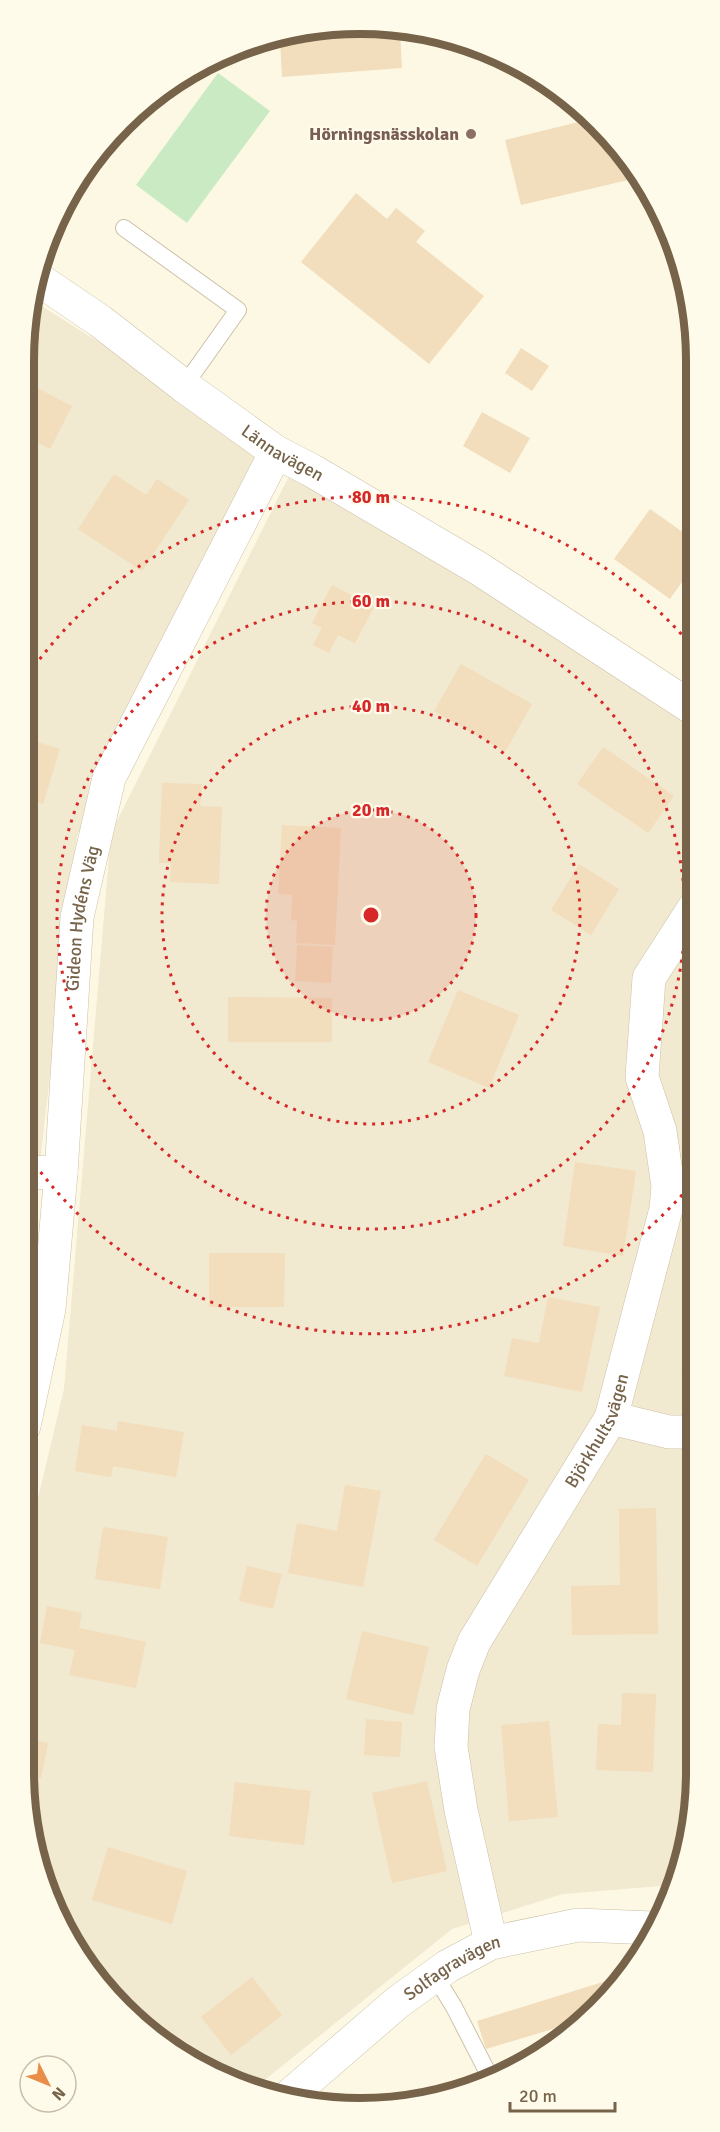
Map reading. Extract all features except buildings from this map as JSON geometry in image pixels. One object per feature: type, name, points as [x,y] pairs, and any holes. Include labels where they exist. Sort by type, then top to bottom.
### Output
[{"type":"street","name":"Lännavägen","points":[[44,283],[100,321],[184,386],[276,452],[311,470],[478,568],[686,704]]},
{"type":"street","name":"Gideon Hydéns Väg","points":[[34,1379],[49,1309],[61,1173],[77,917],[109,778],[276,452]]},
{"type":"street","name":"Björkhultsvägen","points":[[491,1943],[461,1810],[451,1748],[453,1709],[463,1670],[474,1642],[611,1418],[666,1209],[668,1186],[660,1131],[642,1077],[649,978],[686,920]]},
{"type":"street","points":[[34,1172],[61,1173]]},
{"type":"street","points":[[611,1418],[669,1432],[686,1432]]},
{"type":"street","name":"Solfagravägen","points":[[295,2091],[398,2002],[448,1966],[491,1943],[578,1925],[646,1928]]},
{"type":"lane","points":[[124,228],[238,310],[184,386]]},
{"type":"lane","points":[[435,1976],[454,2007],[487,2072]]},
{"type":"shaded area","points":[[39,305],[265,447],[77,836],[34,1216],[34,360]]},
{"type":"shaded area","points":[[297,460],[686,708],[686,1772],[683,1814],[668,1877],[665,1886],[563,1894],[452,1929],[262,2082],[235,2073],[179,2043],[145,2017],[115,1987],[89,1953],[59,1897],[46,1856],[37,1814],[34,1772],[34,1515],[64,1389],[111,833]]},
{"type":"green space","points":[[218,73],[270,111],[187,223],[136,185]]},
{"type":"place","name":"Hörningsnässkolan","points":[[471,134]]}]
